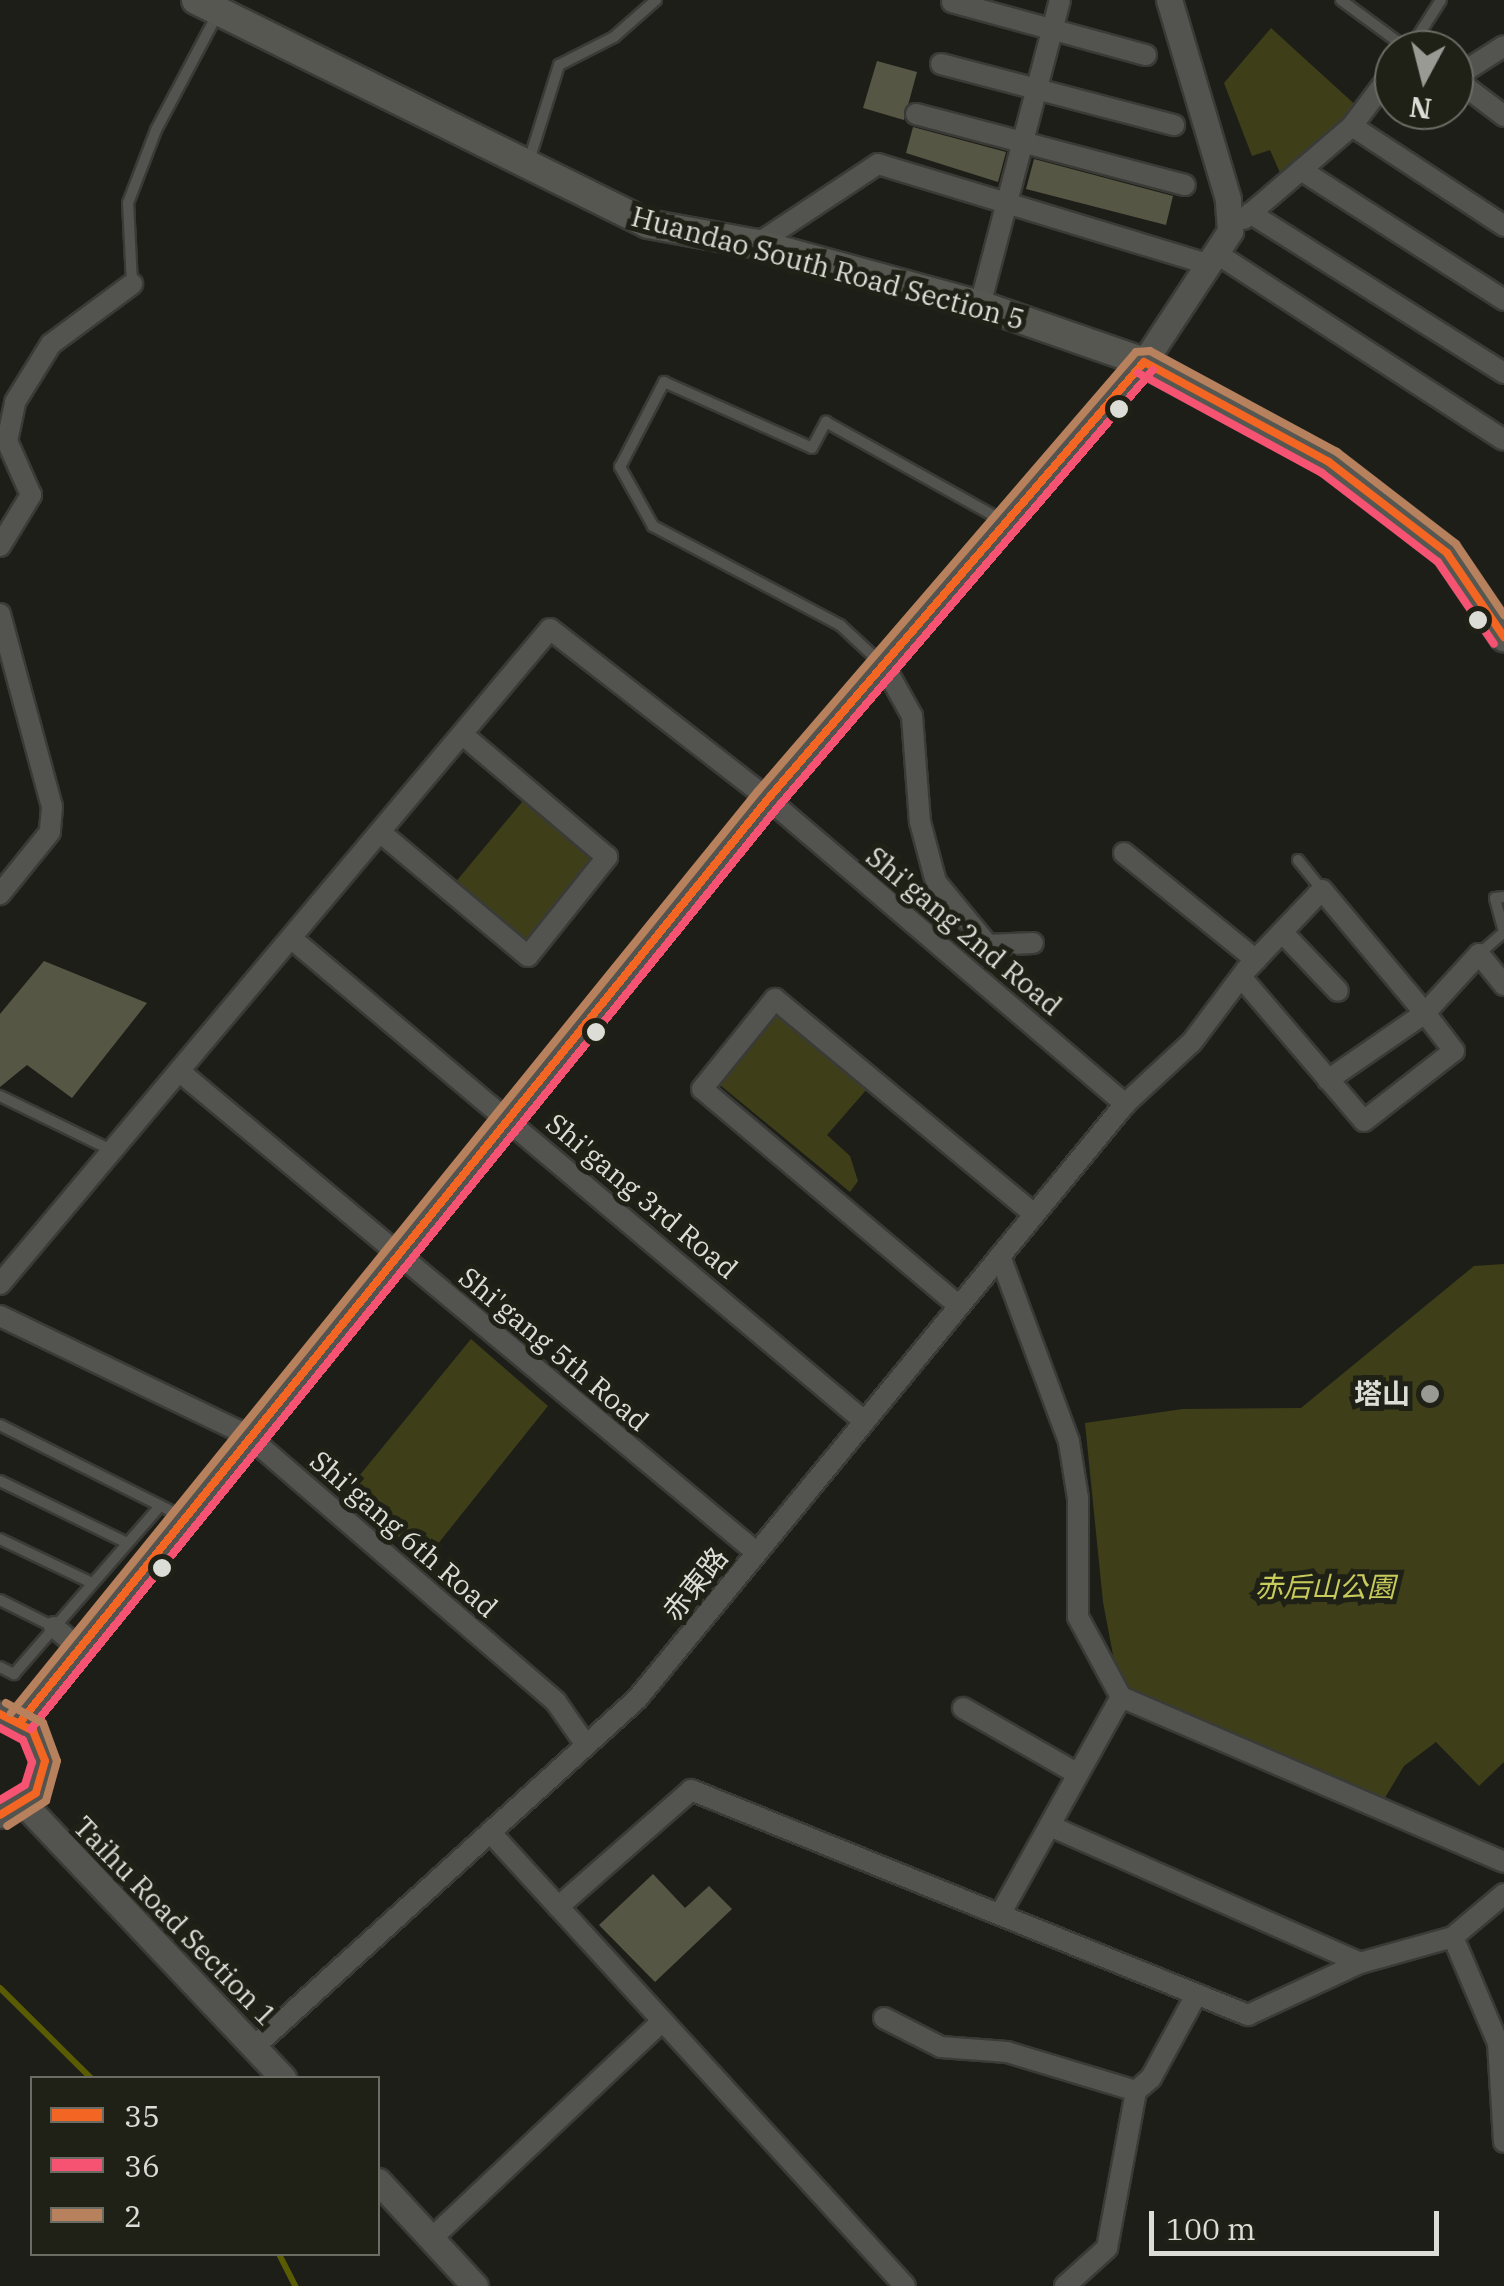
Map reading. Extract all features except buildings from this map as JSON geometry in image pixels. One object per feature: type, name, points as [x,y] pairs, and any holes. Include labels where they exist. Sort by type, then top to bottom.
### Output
[{"type":"main road","name":"Huandao South Road Section 5","points":[[208,6],[648,224],[757,244],[980,306],[1144,362],[1328,462],[1447,553],[1499,620]]},
{"type":"street","points":[[980,306],[1060,0]]},
{"type":"street","points":[[1169,0],[1228,199],[1218,249]]},
{"type":"street","points":[[952,2],[1146,55]]},
{"type":"street","points":[[1474,65],[1504,46]]},
{"type":"street","points":[[941,64],[1174,125]]},
{"type":"street","points":[[1474,93],[1504,116]]},
{"type":"street","points":[[0,1814],[25,1805],[36,1793],[45,1762],[41,1746],[10,1717],[78,1647],[170,1511],[248,1436],[768,800],[886,669],[1004,522],[1144,362],[1218,249],[1250,214],[1352,126],[1374,97]]},
{"type":"street","points":[[916,114],[1185,185]]},
{"type":"street","points":[[1352,126],[1504,226]]},
{"type":"street","points":[[757,244],[878,164],[1218,249],[1504,440]]},
{"type":"street","points":[[1301,170],[1504,300]]},
{"type":"street","points":[[1250,214],[1504,373]]},
{"type":"street","points":[[0,546],[31,495],[8,441],[14,402],[51,344],[132,284]]},
{"type":"street","points":[[0,614],[52,806],[50,832],[0,894]]},
{"type":"street","name":"Shi'gang 2nd Road","points":[[462,734],[550,630],[768,800],[1125,1104]]},
{"type":"street","points":[[886,669],[908,699],[920,822],[936,882],[988,944],[997,949],[1033,943]]},
{"type":"street","points":[[0,1284],[462,734],[606,856],[528,956],[380,832]]},
{"type":"street","points":[[1124,852],[1256,960]]},
{"type":"street","points":[[1241,977],[1364,1121],[1454,1052],[1322,890]]},
{"type":"street","name":"赤東路","points":[[254,2047],[637,1699],[1125,1104],[1192,1042],[1241,977],[1322,890]]},
{"type":"street","points":[[1282,932],[1338,990]]},
{"type":"street","name":"Shi'gang 3rd Road","points":[[292,938],[864,1421]]},
{"type":"street","points":[[1328,1080],[1424,1013],[1479,954],[1504,985]]},
{"type":"street","points":[[958,1306],[702,1088],[763,1014],[776,999],[1034,1214]]},
{"type":"street","name":"Shi'gang 5th Road","points":[[180,1071],[756,1552]]},
{"type":"street","points":[[1000,1256],[1069,1442],[1078,1498],[1078,1617],[1121,1697],[1504,1862]]},
{"type":"street","name":"Shi'gang 6th Road","points":[[0,1316],[248,1436],[556,1702],[586,1745]]},
{"type":"street","points":[[54,1627],[78,1647]]},
{"type":"street","points":[[1002,1911],[1121,1697]]},
{"type":"street","points":[[963,1708],[1076,1773]]},
{"type":"street","points":[[558,1907],[691,1790],[1002,1911],[1195,1997],[1248,2015],[1360,1963],[1453,1937],[1504,1894]]},
{"type":"street","name":"Taihu Road Section 1","points":[[25,1805],[281,2076]]},
{"type":"street","points":[[1050,1826],[1360,1963]]},
{"type":"street","points":[[490,1832],[906,2286]]},
{"type":"street","points":[[1453,1937],[1498,2043],[1504,2142]]},
{"type":"street","points":[[1065,2286],[1107,2248],[1136,2091],[1151,2078],[1195,1997]]},
{"type":"street","points":[[884,2018],[941,2047],[1007,2052],[1136,2091]]},
{"type":"street","points":[[432,2239],[662,2021]]},
{"type":"street","points":[[380,2182],[475,2286]]},
{"type":"lane","points":[[527,164],[558,65],[625,30],[656,0]]},
{"type":"lane","points":[[1341,0],[1382,30]]},
{"type":"lane","points":[[1422,30],[1441,0]]},
{"type":"lane","points":[[132,284],[128,203],[208,6]]},
{"type":"lane","points":[[886,669],[840,625],[653,526],[620,467],[664,382],[812,448],[826,422],[1004,522]]},
{"type":"lane","points":[[1298,860],[1322,890]]},
{"type":"lane","points":[[1479,954],[1504,932],[1495,898],[1504,897]]},
{"type":"lane","points":[[0,1096],[112,1150]]},
{"type":"lane","points":[[0,1425],[170,1511],[127,1543],[14,1674],[0,1667]]},
{"type":"lane","points":[[0,1481],[127,1543]]},
{"type":"lane","points":[[0,1539],[92,1583]]},
{"type":"lane","points":[[0,1600],[54,1627]]},
{"type":"green space","points":[[1271,28],[1361,110],[1285,184],[1270,150],[1252,156],[1224,83]]},
{"type":"green space","points":[[527,796],[599,858],[527,945],[454,884]]},
{"type":"green space","points":[[778,1014],[867,1089],[827,1135],[850,1156],[858,1181],[850,1192],[720,1085]]},
{"type":"green space","name":"赤后山公園","points":[[1504,1264],[1504,1762],[1479,1786],[1436,1742],[1404,1766],[1380,1806],[1121,1697],[1103,1602],[1085,1423],[1183,1409],[1301,1408],[1474,1266]]},
{"type":"green space","points":[[471,1339],[548,1406],[425,1560],[346,1492]]},
{"type":"waterway","points":[[0,1988],[89,2076]]},
{"type":"waterway","points":[[280,2256],[295,2286]]},
{"type":"transit line","name":"2","points":[[11,1713],[758,791],[1136,352],[1150,351],[1337,452],[1456,544],[1504,615]]},
{"type":"transit line","name":"35","points":[[1144,362],[1329,462],[1447,553],[1504,637]]},
{"type":"transit line","name":"35","points":[[21,1721],[768,799],[1144,362]]},
{"type":"transit line","name":"36","points":[[31,1729],[778,807],[1153,370]]},
{"type":"transit line","name":"36","points":[[1138,373],[1322,473],[1438,562],[1494,644]]},
{"type":"transit line","name":"2","points":[[6,1703],[43,1723],[57,1761],[46,1801],[7,1826]]},
{"type":"transit line","name":"35","points":[[0,1714],[33,1731],[45,1761],[36,1793],[0,1815]]},
{"type":"transit line","name":"36","points":[[0,1728],[23,1740],[32,1762],[25,1785],[0,1800]]},
{"type":"place","name":"塔山","points":[[1430,1394]]}]
